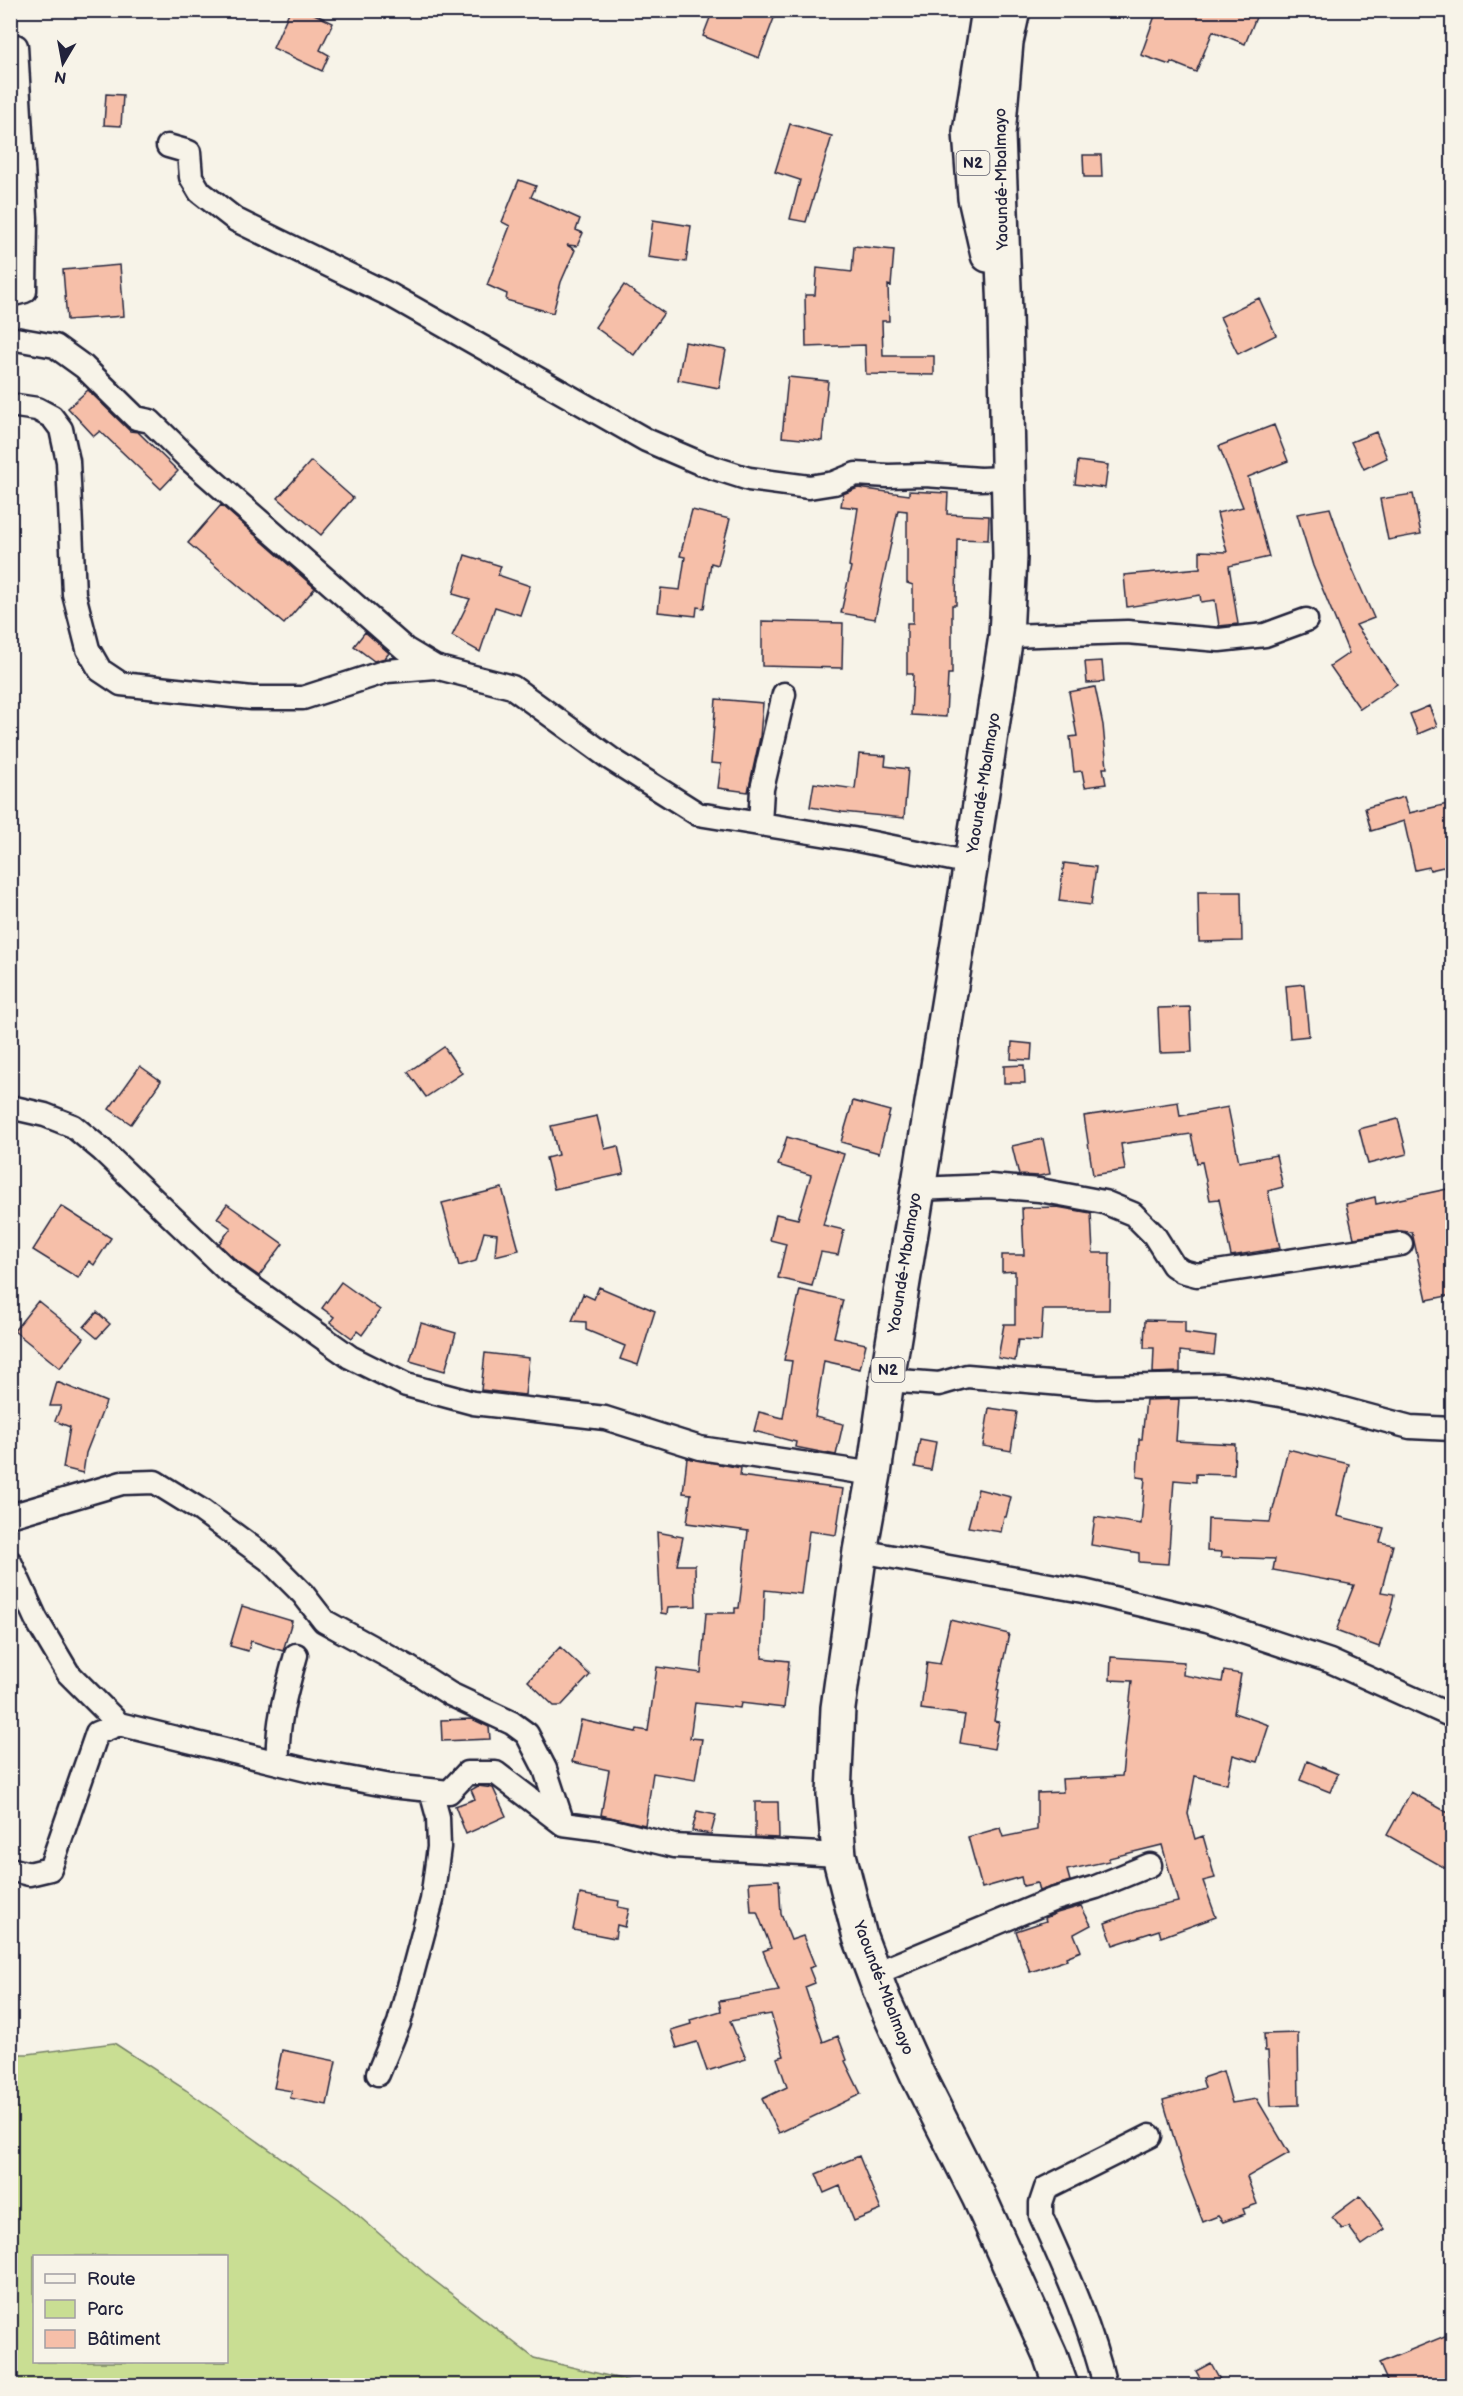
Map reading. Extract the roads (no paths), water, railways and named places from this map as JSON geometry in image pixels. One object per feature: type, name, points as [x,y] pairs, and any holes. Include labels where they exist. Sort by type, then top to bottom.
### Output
[{"type":"highway","name":"Yaoundé-Mbalmayo","points":[[989,10],[970,132],[975,198],[1005,313]]},
{"type":"highway","name":"Yaoundé-Mbalmayo","points":[[1013,10],[1006,42],[998,135],[1005,313],[1010,557],[1006,636],[860,1551],[838,1708],[834,1794],[839,1856],[860,1937],[874,1974],[917,2074],[979,2197],[1050,2355],[1061,2385]]},
{"type":"street","points":[[10,295],[25,291],[26,219],[16,46]]},
{"type":"street","points":[[168,146],[189,152],[191,177],[200,192],[236,220],[392,296],[646,440],[702,464],[749,479],[809,487],[834,483],[856,474],[1007,478]]},
{"type":"street","points":[[10,338],[55,346],[84,367],[136,418],[150,421],[405,649],[435,667],[512,687],[611,759],[698,814],[853,839],[971,863]]},
{"type":"street","points":[[11,403],[37,409],[52,417],[61,429],[68,461],[74,594],[88,649],[100,670],[121,684],[252,698],[303,698],[387,671],[435,667]]},
{"type":"street","points":[[1006,636],[1127,632],[1220,640],[1264,635],[1306,620]]},
{"type":"street","points":[[760,824],[762,789],[784,694]]},
{"type":"street","points":[[10,1107],[45,1115],[73,1126],[102,1150],[225,1269],[350,1357],[406,1385],[473,1402],[605,1418],[700,1448],[874,1474]]},
{"type":"street","points":[[917,1189],[990,1186],[1039,1190],[1104,1202],[1133,1214],[1154,1234],[1173,1265],[1182,1271],[1197,1275],[1401,1244]]},
{"type":"street","points":[[887,1380],[939,1384],[967,1376],[1097,1387],[1221,1385],[1309,1400],[1410,1427],[1452,1429]]},
{"type":"street","points":[[10,1516],[122,1483],[155,1482],[202,1511],[268,1559],[303,1593],[324,1621],[408,1667],[450,1694],[512,1723],[527,1734],[545,1769],[563,1824]]},
{"type":"street","points":[[860,1551],[1083,1591],[1207,1620],[1330,1661],[1452,1716]]},
{"type":"street","points":[[10,1562],[36,1619],[68,1673],[119,1724],[278,1763],[380,1784],[431,1791],[449,1792],[467,1773],[496,1773],[563,1824],[609,1830],[674,1846],[839,1856]]},
{"type":"street","points":[[278,1763],[277,1741],[284,1697],[296,1655]]},
{"type":"street","points":[[10,1869],[29,1874],[50,1869],[97,1733],[119,1724]]},
{"type":"street","points":[[378,2074],[399,2023],[432,1900],[439,1847],[438,1817],[431,1791]]},
{"type":"street","points":[[874,1974],[1052,1900],[1096,1887],[1125,1873],[1150,1865]]},
{"type":"street","points":[[1105,2385],[1097,2351],[1081,2306],[1041,2216],[1041,2203],[1046,2188],[1150,2136]]}]
